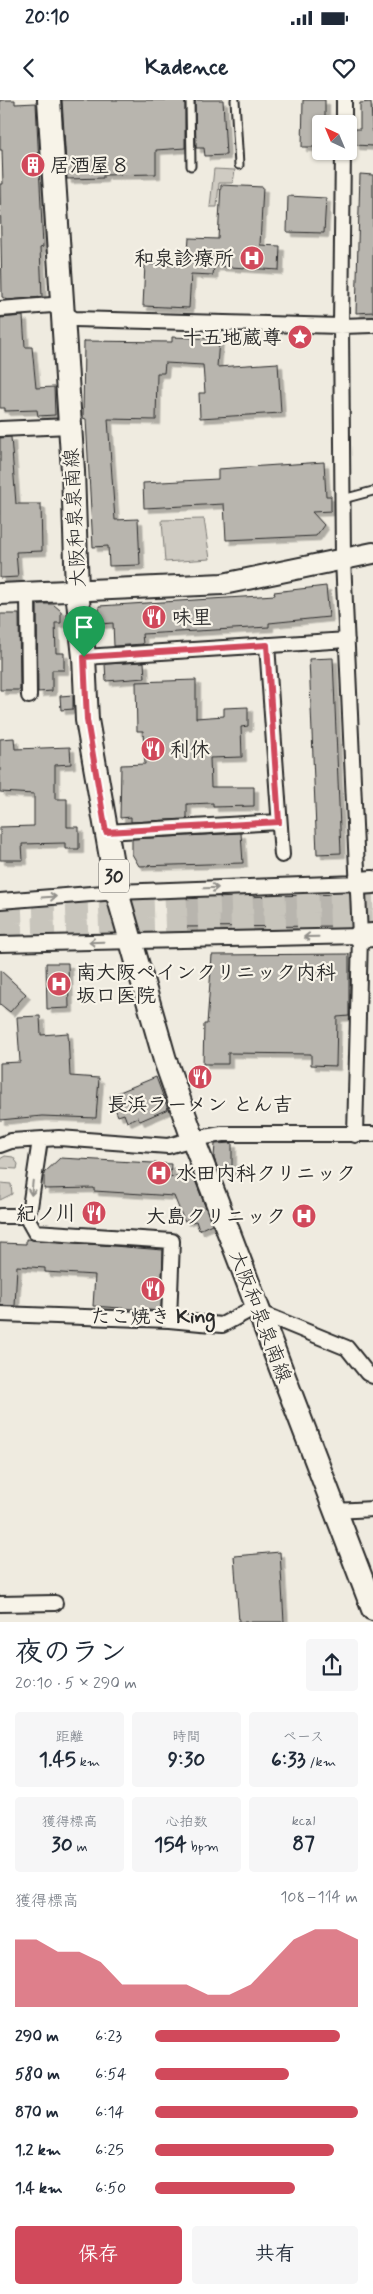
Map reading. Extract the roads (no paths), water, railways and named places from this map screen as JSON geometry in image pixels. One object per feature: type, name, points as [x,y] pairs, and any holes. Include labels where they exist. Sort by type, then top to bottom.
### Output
[{"type":"main road","name":"大阪和泉泉南線","points":[[49,100],[70,426],[77,591],[84,657],[87,720],[117,892],[165,1060],[193,1139],[373,1609]]},
{"type":"street","points":[[344,100],[344,115]]},
{"type":"street","points":[[343,160],[341,326],[343,560],[347,640],[369,891],[355,1135]]},
{"type":"street","points":[[0,309],[52,305],[74,319],[341,326],[373,325]]},
{"type":"street","points":[[0,428],[70,426]]},
{"type":"street","points":[[0,594],[223,584],[373,553]]},
{"type":"street","points":[[28,593],[29,696]]},
{"type":"street","points":[[84,657],[347,640]]},
{"type":"street","points":[[267,645],[282,855]]},
{"type":"street","points":[[106,832],[279,822]]},
{"type":"street","points":[[0,901],[117,892],[369,891]]},
{"type":"street","points":[[0,944],[366,935]]},
{"type":"street","points":[[0,1145],[11,1141],[59,1138],[168,1146],[222,1134],[373,1134]]},
{"type":"street","points":[[26,1216],[30,1206],[40,1140]]},
{"type":"street","points":[[0,1216],[26,1216]]},
{"type":"street","points":[[26,1216],[35,1232],[172,1241],[169,1320]]},
{"type":"street","points":[[0,1314],[169,1320],[222,1325],[258,1309],[347,1348],[367,1373],[373,1376]]},
{"type":"street","points":[[335,1511],[373,1508]]},
{"type":"street","points":[[0,1604],[55,1603]]},
{"type":"lane","points":[[190,100],[191,166]]},
{"type":"lane","points":[[235,100],[239,165]]},
{"type":"lane","points":[[343,499],[373,492]]},
{"type":"tunnel","points":[[0,912],[373,899]]},
{"type":"tunnel","points":[[0,930],[373,918]]},
{"type":"place","name":"居酒屋８","points":[[33,165]]},
{"type":"place","name":"和泉診療所","points":[[252,258]]},
{"type":"place","name":"十五地蔵尊","points":[[300,337]]},
{"type":"place","name":"味里","points":[[154,617]]},
{"type":"place","name":"利休","points":[[153,749]]},
{"type":"place","name":"南大阪ペインクリニック内科 坂口医院","points":[[59,984]]},
{"type":"place","name":"長浜ラーメン とん吉","points":[[200,1077]]},
{"type":"place","name":"水田内科クリニック","points":[[159,1173]]},
{"type":"place","name":"紀ノ川","points":[[94,1213]]},
{"type":"place","name":"大島クリニック","points":[[304,1216]]},
{"type":"place","name":"たこ焼き King","points":[[153,1289]]}]
